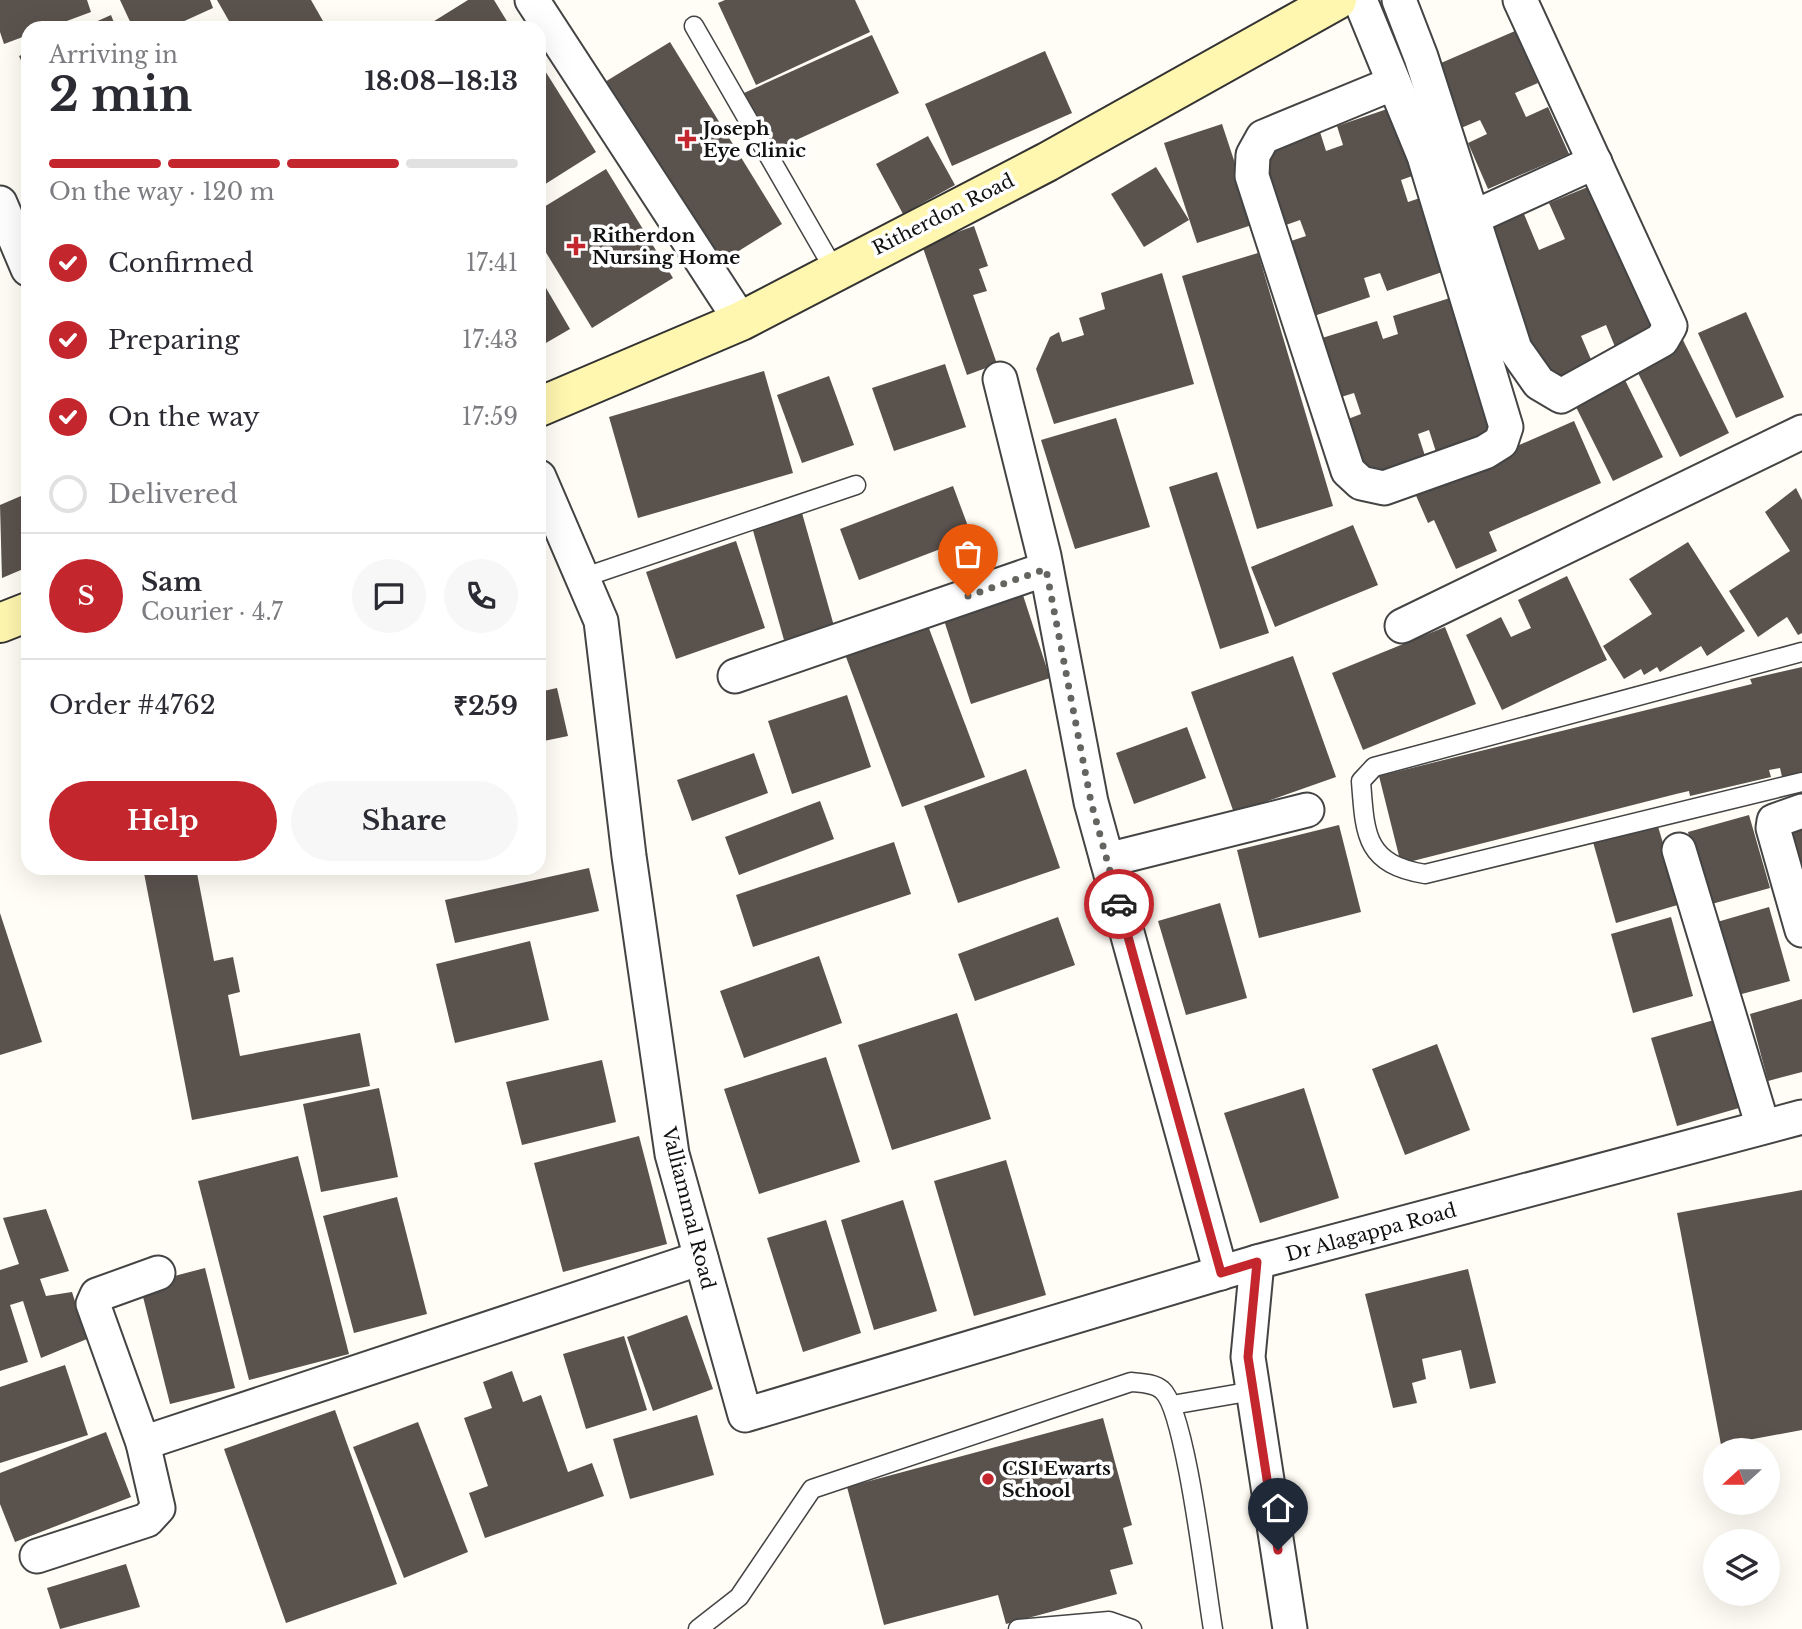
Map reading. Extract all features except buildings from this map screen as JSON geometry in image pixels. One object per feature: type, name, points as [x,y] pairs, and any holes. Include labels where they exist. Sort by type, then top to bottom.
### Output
[{"type":"main road","name":"Ritherdon Road","points":[[546,404],[741,321],[1047,162],[1337,0]]},
{"type":"main road","points":[[0,623],[21,615]]},
{"type":"street","points":[[532,0],[546,21]]},
{"type":"street","points":[[1360,0],[1424,156],[1506,427],[1501,442],[1485,452],[1384,488],[1361,483],[1348,471],[1252,176],[1253,155],[1264,136],[1394,83]]},
{"type":"street","points":[[1399,0],[1421,57],[1515,349],[1539,383],[1560,396],[1662,340],[1670,326],[1520,0]]},
{"type":"street","points":[[546,22],[741,321]]},
{"type":"street","points":[[1472,218],[1595,162]]},
{"type":"street","points":[[0,203],[21,252]]},
{"type":"street","points":[[1000,379],[1046,569],[1091,802],[1221,1273]]},
{"type":"street","points":[[1402,626],[1802,432]]},
{"type":"street","name":"Valliammal Road","points":[[546,493],[601,621],[629,856],[672,1154],[745,1415],[1257,1262]]},
{"type":"street","points":[[735,676],[1046,569]]},
{"type":"street","points":[[1107,860],[1307,810]]},
{"type":"street","points":[[1802,811],[1774,821],[1773,828],[1802,930]]},
{"type":"street","points":[[1679,850],[1763,1127]]},
{"type":"street","name":"Dr Alagappa Road","points":[[1257,1262],[1802,1116]]},
{"type":"street","points":[[143,1443],[701,1258]]},
{"type":"street","points":[[1257,1262],[1248,1357],[1290,1629]]},
{"type":"street","points":[[37,1556],[147,1520],[153,1515],[158,1500],[143,1443],[118,1381],[94,1299],[158,1273]]},
{"type":"lane","points":[[694,26],[835,271]]},
{"type":"lane","points":[[582,578],[856,485]]},
{"type":"lane","points":[[1802,653],[1374,767],[1361,781],[1363,816],[1376,855],[1398,869],[1425,874],[1802,782]]},
{"type":"lane","points":[[698,1629],[739,1597],[812,1489],[1131,1382],[1149,1384],[1162,1390],[1172,1405],[1179,1424],[1213,1629]]},
{"type":"lane","points":[[1172,1405],[1253,1391]]},
{"type":"lane","points":[[1018,1629],[1109,1621],[1132,1629]]},
{"type":"way so far","points":[[968,596],[1046,569],[1091,802],[1119,904]]},
{"type":"place","name":"Joseph Eye Clinic","points":[[687,139]]},
{"type":"place","name":"Ritherdon Nursing Home","points":[[576,246]]},
{"type":"place","name":"CSI Ewarts School","points":[[988,1479]]},
{"type":"route","points":[[1119,904],[1221,1273],[1257,1262],[1248,1357],[1278,1550]]}]
